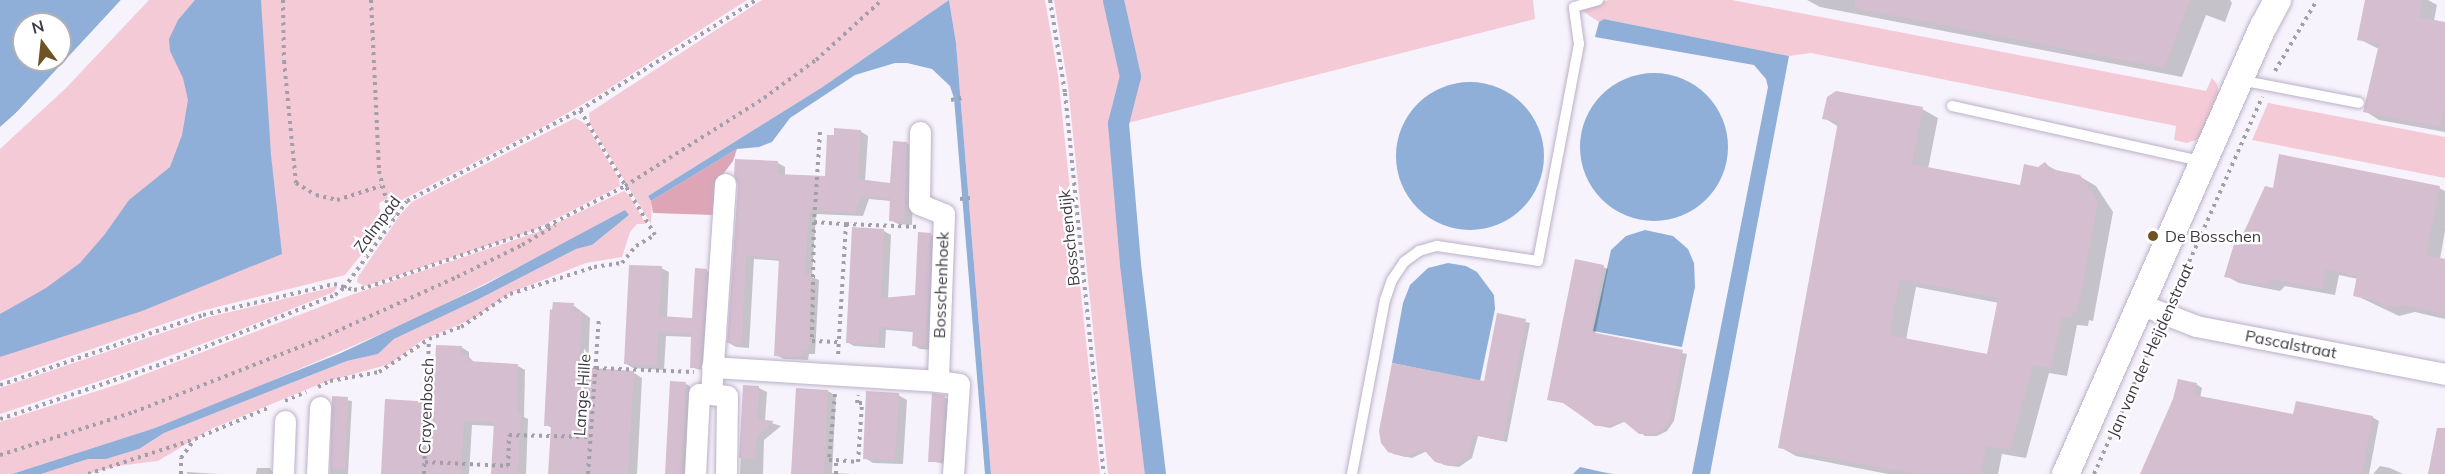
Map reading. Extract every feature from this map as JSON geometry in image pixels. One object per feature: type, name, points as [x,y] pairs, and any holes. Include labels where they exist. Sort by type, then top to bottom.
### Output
[{"type":"street","name":"Jan van der Heijdenstraat","points":[[2065,474],[2277,0]]},
{"type":"street","name":"Bosschenhoek","points":[[920,132],[919,204],[944,214],[938,381]]},
{"type":"street","points":[[695,474],[699,394],[712,378],[725,184]]},
{"type":"street","name":"Pascalstraat","points":[[2140,304],[2165,316],[2196,326],[2445,374]]},
{"type":"street","points":[[712,378],[836,384],[938,381],[959,384],[953,474]]},
{"type":"street","points":[[712,378],[727,396],[726,474]]},
{"type":"street","points":[[317,474],[320,407]]},
{"type":"street","points":[[283,474],[285,421]]},
{"type":"lane","points":[[1352,474],[1385,300],[1392,280],[1404,262],[1419,251],[1437,246],[1538,261],[1579,44],[1574,7],[1598,0]]},
{"type":"lane","points":[[2240,80],[2359,104]]},
{"type":"lane","points":[[1952,106],[2204,162]]},
{"type":"path","points":[[283,0],[284,62],[296,183],[322,197],[337,200],[381,186]]},
{"type":"path","points":[[371,0],[381,186],[389,211],[395,216]]},
{"type":"path","name":"Zalmpad","points":[[0,419],[197,351],[328,299],[345,286],[395,216],[411,199],[580,110],[756,0]]},
{"type":"path","points":[[0,385],[222,309],[334,284],[356,290],[540,229],[625,186],[799,74],[882,0]]},
{"type":"path","name":"Bosschendijk","points":[[1050,0],[1066,105],[1104,474]]},
{"type":"path","name":"Jan van der Heijdenstraat","points":[[2094,474],[2268,85],[2290,42],[2317,0]]},
{"type":"path","points":[[951,100],[962,98]]},
{"type":"path","points":[[88,474],[195,439],[330,381],[379,372],[429,339],[461,327],[510,294],[594,267],[622,263],[636,246],[655,235],[580,110]]},
{"type":"path","points":[[820,132],[814,222],[812,341],[838,342]]},
{"type":"path","points":[[960,199],[970,198]]},
{"type":"path","points":[[0,455],[134,412],[315,340],[503,255],[562,219]]},
{"type":"path","points":[[814,222],[943,229]]},
{"type":"path","points":[[836,384],[858,394],[857,403],[862,404],[858,462],[830,460],[846,224]]},
{"type":"path","name":"Lange Hille","points":[[588,474],[599,317]]},
{"type":"path","name":"Crayenbosch","points":[[424,474],[429,339]]},
{"type":"path","points":[[596,368],[712,378]]},
{"type":"path","points":[[507,474],[509,435],[591,438]]},
{"type":"path","points":[[181,474],[181,458],[195,439]]},
{"type":"path","points":[[836,474],[837,460]]},
{"type":"path","points":[[425,462],[508,466]]},
{"type":"shaded area","points":[[149,0],[747,0],[602,93],[543,127],[398,202],[389,198],[379,203],[382,229],[345,275],[201,311],[0,381],[0,149],[66,88]]},
{"type":"shaded area","points":[[762,0],[949,0],[821,88],[648,196],[652,203],[651,224],[590,124],[589,113]]},
{"type":"shaded area","points":[[949,0],[1045,0],[1058,75],[1100,474],[991,474],[956,43]]},
{"type":"shaded area","points":[[1054,0],[1109,0],[1123,64],[1124,81],[1114,110],[1114,119],[1129,307],[1147,474],[1108,474],[1068,86]]},
{"type":"shaded area","points":[[1121,0],[1533,0],[1535,19],[1124,124],[1135,90],[1136,61]]},
{"type":"shaded area","points":[[1609,0],[1732,0],[2206,91],[2212,78],[2217,84],[2220,96],[2199,139],[2187,143],[2174,140],[2176,126],[1811,53],[1789,56],[1604,19],[1599,22],[1578,8]]},
{"type":"shaded area","points":[[2268,103],[2445,137],[2445,178],[2252,140]]},
{"type":"shaded area","points":[[575,118],[586,124],[619,179],[620,186],[534,230],[369,285],[364,286],[357,282],[358,277],[400,215],[412,202]]},
{"type":"shaded area","points":[[737,149],[733,161],[717,182],[715,215],[653,213],[651,201]]},
{"type":"shaded area","points":[[624,191],[629,195],[646,224],[637,224],[630,232],[622,257],[586,263],[510,293],[474,318],[421,341],[390,364],[325,382],[211,429],[158,461],[117,466],[88,474],[41,474],[88,459],[106,459],[139,449],[164,433],[347,361],[378,354],[394,339],[479,299],[576,249],[592,245],[629,215],[625,210],[556,248],[413,320],[239,395],[155,428],[12,474],[0,474],[0,422],[122,383],[351,295],[538,232]]},
{"type":"shaded area","points":[[338,286],[334,292],[237,331],[129,371],[0,414],[0,388],[209,317]]},
{"type":"water","points":[[0,0],[121,0],[72,54],[72,12],[12,12],[12,72],[55,72],[27,103],[0,127]]},
{"type":"water","points":[[195,0],[261,0],[271,155],[282,254],[142,311],[0,357],[0,314],[46,288],[80,263],[105,234],[129,200],[170,167],[182,135],[188,100],[183,78],[170,51],[169,39],[178,20]]},
{"type":"water","points":[[949,0],[956,43],[991,474],[985,474],[954,98],[950,86],[932,69],[907,63],[895,63],[855,75],[790,118],[772,142],[759,147],[737,149],[651,201],[648,196],[821,88]]},
{"type":"water","points":[[1604,19],[1789,56],[1710,474],[1692,474],[1768,87],[1766,79],[1754,65],[1595,37],[1599,22]]},
{"type":"water","points":[[1654,73],[1682,79],[1706,95],[1722,119],[1728,147],[1722,175],[1706,199],[1682,215],[1654,221],[1626,215],[1602,199],[1586,175],[1580,147],[1586,119],[1602,95],[1626,79]]},
{"type":"water","points":[[1470,82],[1498,88],[1522,104],[1538,128],[1544,156],[1538,184],[1522,208],[1498,224],[1470,230],[1442,224],[1418,208],[1402,184],[1396,156],[1402,128],[1418,104],[1442,88]]},
{"type":"water","points":[[625,210],[629,215],[592,245],[576,249],[479,299],[394,339],[378,354],[347,361],[164,433],[139,449],[106,459],[88,459],[41,474],[12,474],[155,428],[341,353],[485,285]]},
{"type":"water","points":[[1645,230],[1673,236],[1688,249],[1694,263],[1695,287],[1682,347],[1593,331],[1611,250],[1626,236]]},
{"type":"water","points":[[1448,263],[1466,266],[1477,272],[1494,295],[1495,309],[1480,381],[1392,363],[1403,303],[1410,285],[1428,268]]},
{"type":"water","points":[[1580,467],[1602,472],[1613,474],[1573,474]]},
{"type":"pier","points":[[121,0],[124,0],[72,58],[72,53]]},
{"type":"pier","points":[[54,72],[60,72],[50,83],[0,130]]},
{"type":"building","points":[[1855,0],[2190,0],[2164,68],[1854,8]]},
{"type":"building","points":[[2365,0],[2422,0],[2419,17],[2445,22],[2445,108],[2441,127],[2363,112],[2379,44],[2357,40]]},
{"type":"building","points":[[1836,91],[1923,107],[1912,164],[2020,185],[2024,164],[2038,167],[2045,162],[2051,169],[2080,175],[2098,202],[2077,313],[2073,312],[2072,318],[2061,317],[2051,368],[2033,365],[2010,450],[1986,446],[1981,474],[1914,474],[1778,448],[1838,122],[1822,119],[1827,97]],"holes":[[[1900,279],[1998,298],[1987,354],[1889,335]]]},
{"type":"building","points":[[834,128],[861,130],[858,179],[890,183],[893,141],[907,142],[904,222],[889,221],[890,198],[861,196],[855,213],[809,210],[805,274],[812,274],[808,350],[801,350],[801,357],[774,356],[779,258],[746,256],[742,344],[727,343],[738,185],[734,175],[735,159],[778,161],[778,174],[825,176],[827,135],[834,135]]},
{"type":"building","points":[[2279,154],[2440,186],[2426,255],[2445,259],[2445,314],[2401,305],[2385,309],[2380,302],[2353,296],[2357,276],[2326,269],[2322,289],[2272,279],[2267,285],[2224,277],[2234,244],[2238,245],[2265,186],[2273,188]]},
{"type":"building","points":[[852,227],[884,229],[881,298],[915,295],[918,232],[931,233],[926,347],[912,346],[913,329],[879,327],[878,344],[846,343]]},
{"type":"building","points":[[1575,259],[1604,265],[1591,332],[1683,350],[1670,419],[1656,434],[1639,434],[1622,420],[1608,426],[1596,426],[1563,403],[1547,400]]},
{"type":"building","points":[[629,265],[662,266],[659,316],[692,318],[695,268],[707,269],[700,368],[690,368],[691,334],[658,332],[657,366],[624,364]]},
{"type":"building","points":[[553,302],[574,303],[573,311],[582,312],[579,367],[634,371],[628,474],[548,474],[551,426],[544,426],[550,309],[552,310]]},
{"type":"building","points":[[1497,313],[1526,319],[1503,441],[1474,435],[1468,456],[1458,464],[1450,466],[1435,462],[1423,449],[1405,457],[1388,452],[1381,443],[1379,431],[1392,363],[1484,381]]},
{"type":"building","points":[[436,345],[462,346],[461,354],[468,355],[468,361],[518,364],[517,413],[521,413],[518,474],[491,474],[494,422],[464,421],[461,474],[381,474],[385,399],[433,402]]},
{"type":"building","points":[[2178,379],[2197,383],[2194,395],[2293,414],[2296,401],[2373,416],[2362,474],[2140,474],[2173,399]]},
{"type":"building","points":[[670,381],[686,382],[681,474],[665,474]]},
{"type":"building","points":[[743,385],[759,386],[758,419],[774,421],[757,436],[755,458],[739,458]]},
{"type":"building","points":[[796,388],[828,390],[824,474],[791,474]]},
{"type":"building","points":[[866,391],[899,393],[895,460],[863,459]]},
{"type":"building","points":[[932,393],[945,395],[941,462],[928,462]]},
{"type":"building","points":[[332,396],[348,397],[345,469],[330,468]]},
{"type":"building","points":[[2437,428],[2445,428],[2445,474],[2428,474]]},
{"type":"waterway","points":[[1113,0],[1130,76],[1118,123],[1130,264],[1155,474]]},
{"type":"place","name":"De Bosschen","points":[[2153,236]]}]
